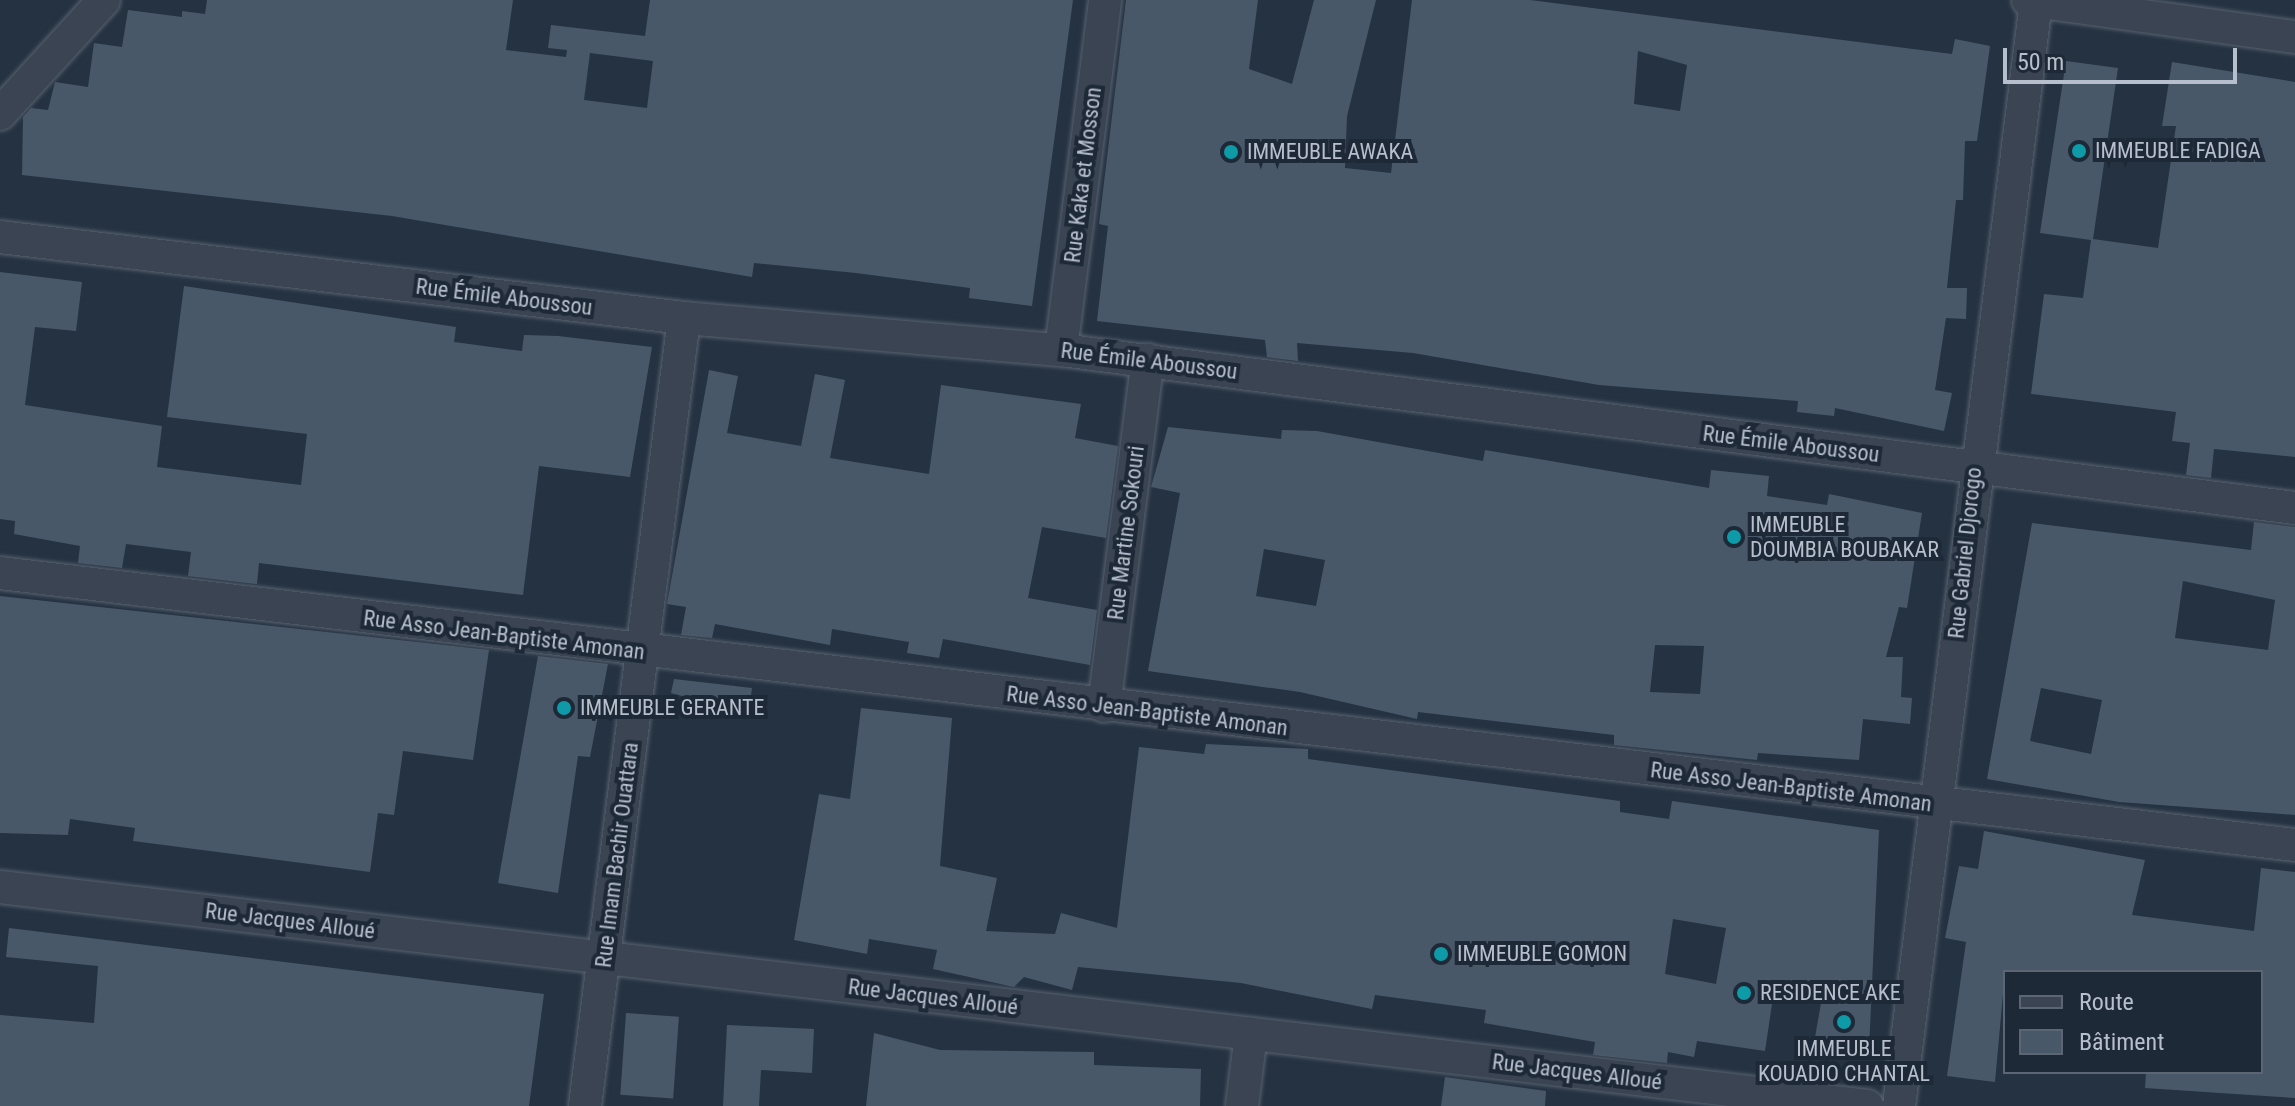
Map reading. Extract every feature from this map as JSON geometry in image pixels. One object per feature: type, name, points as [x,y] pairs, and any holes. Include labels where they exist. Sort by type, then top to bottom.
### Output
[{"type":"street","points":[[0,114],[104,0]]},
{"type":"street","name":"Rue Kaka et Mosson","points":[[1061,350],[1105,0]]},
{"type":"street","points":[[2028,0],[2295,37]]},
{"type":"street","name":"Rue Gabriel Djorogo","points":[[1899,1106],[1937,804],[1974,468],[2036,1]]},
{"type":"street","name":"Rue Émile Aboussou","points":[[0,237],[684,318],[1148,360],[2295,508]]},
{"type":"street","name":"Rue Imam Bachir Ouattara","points":[[585,1106],[684,318]]},
{"type":"street","name":"Rue Martine Sokouri","points":[[1104,706],[1148,360]]},
{"type":"street","name":"Rue Asso Jean-Baptiste Amonan","points":[[0,573],[644,652],[2295,845]]},
{"type":"street","name":"Rue Jacques Alloué","points":[[0,887],[1867,1106]]},
{"type":"street","points":[[1242,1106],[1251,1034]]},
{"type":"building","points":[[207,0],[513,0],[506,50],[566,57],[567,50],[548,48],[551,25],[645,36],[650,0],[1073,0],[1032,306],[969,298],[970,288],[856,273],[754,263],[752,277],[392,216],[22,175],[23,117],[31,108],[48,110],[55,82],[88,87],[94,43],[122,47],[128,10],[182,17],[182,11],[205,14]],"holes":[[[590,53],[653,61],[647,108],[584,100]]]},
{"type":"building","points":[[1126,0],[1258,0],[1249,69],[1292,84],[1314,0],[1376,0],[1347,116],[1345,168],[1391,173],[1412,0],[1530,0],[1952,54],[1955,39],[1990,46],[1977,141],[1965,141],[1963,200],[1956,200],[1947,288],[1967,288],[1966,319],[1946,318],[1935,390],[1952,393],[1944,431],[1835,408],[1834,416],[1797,412],[1798,401],[1599,385],[1413,353],[1297,343],[1298,361],[1267,357],[1265,340],[1097,321],[1108,226],[1099,224]],"holes":[[[1638,51],[1687,65],[1680,111],[1634,104]]]},
{"type":"building","points":[[2066,61],[2118,68],[2093,239],[2158,248],[2176,126],[2162,126],[2172,62],[2295,82],[2295,457],[2214,449],[2211,478],[2186,475],[2190,443],[2172,441],[2176,412],[2031,394],[2044,294],[2083,298],[2091,240],[2040,233]]},
{"type":"building","points":[[0,272],[82,282],[76,331],[35,327],[25,405],[162,426],[157,467],[301,485],[307,434],[167,417],[184,286],[456,327],[454,342],[522,351],[524,335],[652,347],[630,477],[539,466],[523,595],[259,563],[257,584],[188,576],[191,552],[126,544],[122,568],[78,563],[80,546],[14,534],[15,521],[0,519]]},
{"type":"building","points":[[709,370],[738,376],[727,433],[801,446],[815,374],[845,380],[830,458],[929,474],[941,385],[1081,404],[1075,438],[1118,446],[1106,538],[1042,527],[1028,598],[1097,610],[1090,665],[943,639],[939,658],[907,653],[909,642],[832,629],[830,645],[715,624],[712,638],[681,635],[686,607],[667,604]]},
{"type":"building","points":[[1168,427],[1281,439],[1282,430],[1317,431],[1483,461],[1485,450],[1709,488],[1711,470],[1769,476],[1767,496],[1827,505],[1829,494],[1922,513],[1907,608],[1899,607],[1886,657],[1903,657],[1901,697],[1912,698],[1910,724],[1863,719],[1859,760],[1758,753],[1757,760],[1614,745],[1614,735],[1418,712],[1417,719],[1300,692],[1148,671],[1180,493],[1151,487]],"holes":[[[1264,549],[1325,560],[1316,606],[1256,596]],[[1655,645],[1704,646],[1700,694],[1650,692]]]},
{"type":"building","points":[[2254,522],[2295,527],[2295,815],[2119,802],[1987,779],[2032,523],[2251,550]],"holes":[[[2183,581],[2275,600],[2268,650],[2175,638]],[[2041,688],[2102,700],[2091,754],[2030,741]]]},
{"type":"building","points":[[0,596],[489,650],[473,760],[403,751],[394,815],[378,813],[370,872],[133,841],[135,828],[70,819],[68,835],[0,833]]},
{"type":"building","points":[[538,656],[608,664],[590,757],[578,756],[558,893],[498,883]]},
{"type":"building","points":[[674,679],[752,688],[748,718],[722,716],[723,707],[671,693]]},
{"type":"building","points":[[861,708],[952,718],[940,866],[997,878],[986,931],[1055,934],[1061,913],[1117,928],[1139,747],[1204,754],[1206,744],[1308,749],[1308,759],[1620,801],[1620,812],[1669,819],[1672,801],[1879,830],[1869,1050],[1813,1049],[1824,986],[1775,984],[1765,1051],[1697,1041],[1694,1057],[1668,1052],[1667,1063],[1593,1055],[1595,1042],[1484,1023],[1486,1010],[1375,995],[1372,1009],[1241,983],[1078,967],[1072,990],[1024,977],[1014,987],[933,969],[937,950],[869,939],[867,954],[794,940],[819,794],[850,799]],"holes":[[[1673,919],[1726,928],[1716,984],[1665,974]]]},
{"type":"building","points":[[1984,831],[2145,860],[2132,915],[2254,931],[2261,868],[2295,872],[2295,1098],[2145,1088],[2146,1074],[2263,1074],[2263,970],[2003,970],[1995,1082],[1947,1076],[1966,942],[1945,938],[1959,866],[1978,869]]},
{"type":"building","points":[[9,928],[544,994],[529,1106],[0,1106],[0,1015],[94,1023],[98,966],[6,957]]},
{"type":"building","points":[[626,1013],[679,1017],[673,1098],[620,1095]]},
{"type":"building","points":[[727,1025],[814,1029],[812,1073],[761,1070],[759,1106],[723,1106]]},
{"type":"building","points":[[874,1033],[940,1050],[1094,1052],[1094,1065],[1201,1069],[1200,1106],[866,1106]]},
{"type":"building","points":[[1445,1077],[1546,1091],[1545,1106],[1441,1106]]},
{"type":"place","name":"IMMEUBLE FADIGA","points":[[2079,151]]},
{"type":"place","name":"IMMEUBLE AWAKA","points":[[1231,152]]},
{"type":"place","name":"IMMEUBLE DOUMBIA BOUBAKAR","points":[[1734,537]]},
{"type":"place","name":"IMMEUBLE GERANTE","points":[[564,708]]},
{"type":"place","name":"IMMEUBLE GOMON","points":[[1441,954]]},
{"type":"place","name":"RESIDENCE AKE","points":[[1744,993]]},
{"type":"place","name":"IMMEUBLE KOUADIO CHANTAL","points":[[1844,1022]]}]
